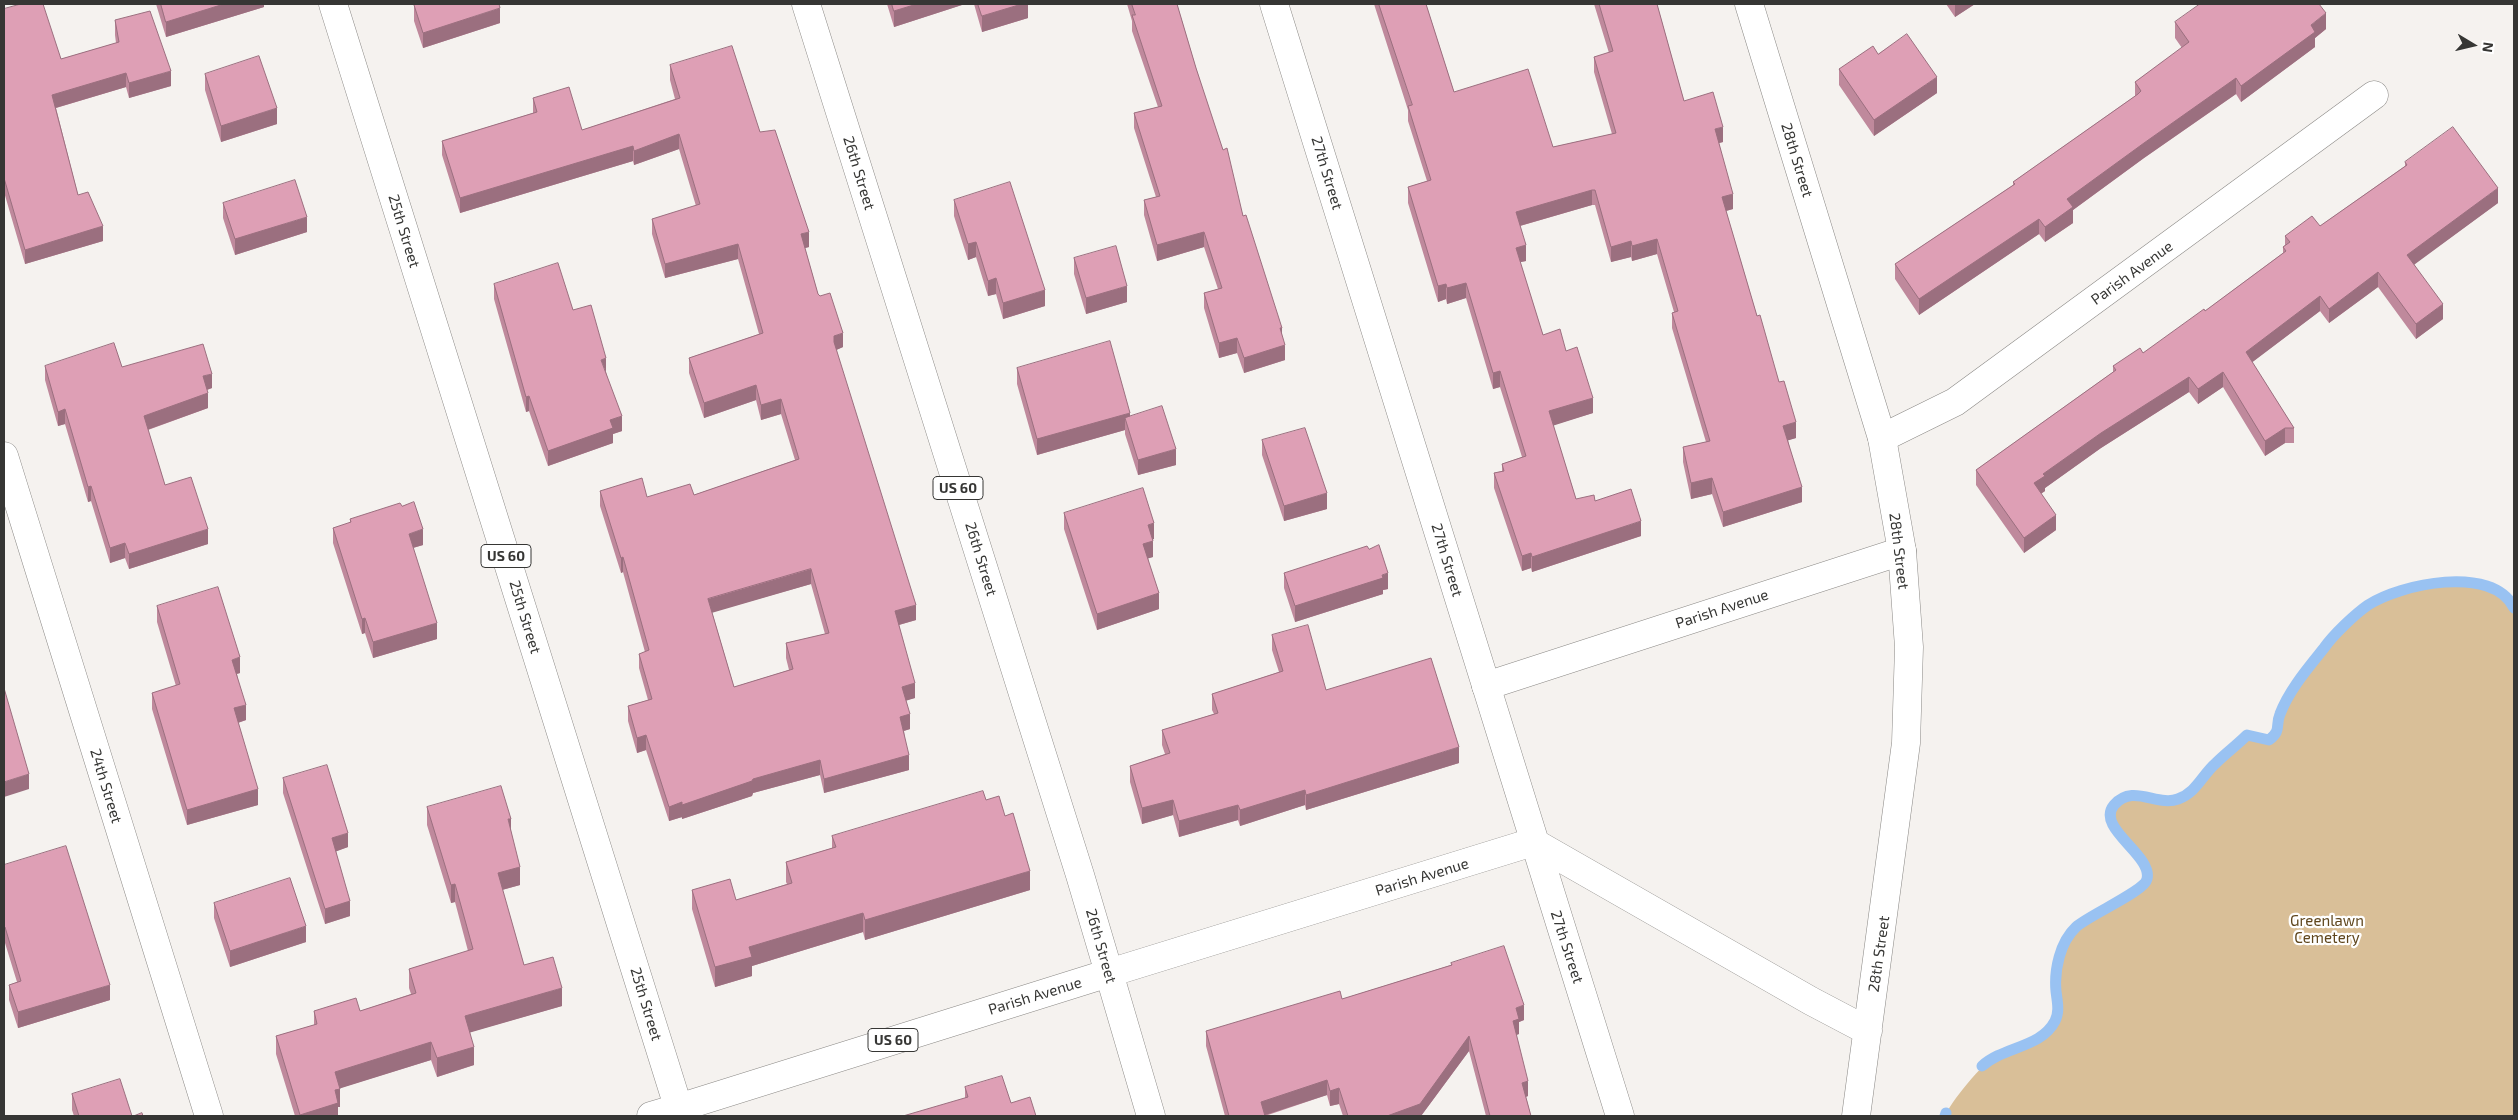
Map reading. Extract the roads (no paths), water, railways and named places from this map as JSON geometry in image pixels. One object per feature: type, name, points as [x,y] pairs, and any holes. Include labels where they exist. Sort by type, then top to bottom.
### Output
[{"type":"main road","name":"25th Street","points":[[333,4],[679,1112]]},
{"type":"main road","name":"26th Street","points":[[806,4],[1080,875],[1151,1116]]},
{"type":"main road","name":"27th Street","points":[[1274,4],[1620,1116]]},
{"type":"main road","name":"28th Street","points":[[1749,4],[1882,438],[1902,551],[1909,647],[1906,743],[1856,1116]]},
{"type":"main road","name":"Parish Avenue","points":[[1882,438],[1954,402],[2374,95]]},
{"type":"main road","name":"24th Street","points":[[4,456],[209,1116]]},
{"type":"main road","name":"Parish Avenue","points":[[1486,686],[1902,551]]},
{"type":"main road","name":"Parish Avenue","points":[[651,1116],[679,1112],[1109,973],[1534,842]]},
{"type":"main road","points":[[1534,842],[1811,1001],[1868,1031]]},
{"type":"waterway","points":[[1982,1066],[2001,1054],[2032,1042],[2049,1030],[2055,1021],[2058,1006],[2057,965],[2062,948],[2070,933],[2083,922],[2137,890],[2147,879],[2147,870],[2142,861],[2112,823],[2110,814],[2114,805],[2121,799],[2129,796],[2170,801],[2178,799],[2190,792],[2211,768],[2247,735],[2269,740],[2273,737],[2277,731],[2280,714],[2288,696],[2299,679],[2338,631],[2368,605],[2383,597],[2401,590],[2423,585],[2467,582],[2487,586],[2503,594],[2514,608]]},
{"type":"park label","name":"Greenlawn Cemetery","points":[[2327,930]]}]
